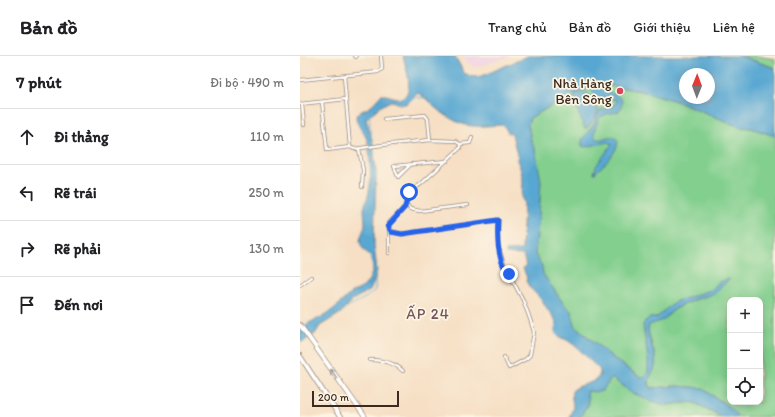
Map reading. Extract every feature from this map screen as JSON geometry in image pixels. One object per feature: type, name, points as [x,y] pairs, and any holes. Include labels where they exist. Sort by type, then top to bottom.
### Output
[{"type":"main road","points":[[300,325],[365,417]]},
{"type":"main road","points":[[300,356],[340,417]]},
{"type":"street","points":[[300,80],[378,72],[382,69],[381,56]]},
{"type":"street","points":[[344,76],[350,147]]},
{"type":"street","points":[[304,125],[301,104],[346,99]]},
{"type":"street","points":[[322,102],[327,150],[350,147],[359,149],[430,140],[455,141],[460,144],[470,143],[472,137]]},
{"type":"street","points":[[384,119],[425,115],[428,119],[430,140]]},
{"type":"street","points":[[389,253],[388,226],[406,204],[409,192],[421,184],[447,161],[460,148],[460,144]]},
{"type":"street","points":[[359,149],[363,170],[362,187]]},
{"type":"street","points":[[411,164],[398,177],[394,166],[411,164],[447,161]]},
{"type":"street","points":[[406,204],[410,209],[420,211],[468,205]]},
{"type":"street","points":[[389,229],[391,232],[402,234],[498,220],[498,245],[506,271],[523,300],[534,332],[530,355],[526,359],[509,368],[504,357]]},
{"type":"street","points":[[300,286],[311,277]]},
{"type":"street","points":[[370,360],[391,363],[403,371]]},
{"type":"shaded area","points":[[462,56],[510,56],[477,67],[472,66]]},
{"type":"green space","points":[[741,56],[758,56],[775,59],[775,68]]},
{"type":"green space","points":[[600,84],[641,91],[679,102],[679,104],[684,104],[740,127],[751,128],[775,136],[775,417],[737,417],[729,407],[702,388],[676,386],[650,387],[649,381],[655,367],[655,359],[648,326],[651,323],[664,320],[671,312],[680,306],[707,296],[721,281],[710,290],[674,302],[656,318],[650,318],[644,323],[644,335],[649,365],[648,372],[645,377],[640,377],[618,362],[576,327],[571,311],[563,303],[543,274],[542,266],[535,254],[540,201],[535,149],[531,141],[528,124],[530,118],[572,94]]},
{"type":"green space","points":[[612,378],[633,393],[652,401],[665,405],[693,402],[723,417],[580,417],[588,405],[587,391],[602,391]]},
{"type":"water","points":[[403,56],[455,56],[464,73],[473,77],[482,76],[528,56],[740,56],[775,68],[775,136],[751,128],[740,127],[684,104],[715,104],[715,68],[679,68],[679,102],[641,91],[600,84],[603,88],[616,95],[622,101],[618,112],[600,117],[596,125],[596,139],[602,139],[610,136],[618,141],[613,154],[595,173],[596,166],[612,144],[608,142],[586,147],[582,146],[582,140],[594,124],[600,110],[611,107],[616,103],[616,100],[595,96],[589,89],[572,94],[530,118],[528,124],[531,141],[535,149],[541,181],[535,254],[542,266],[543,274],[563,303],[571,311],[576,327],[618,362],[640,377],[645,376],[648,372],[648,358],[643,325],[645,321],[650,318],[656,318],[674,302],[710,290],[721,281],[730,279],[713,294],[680,306],[671,312],[664,320],[649,325],[648,330],[655,361],[649,384],[650,387],[653,388],[676,386],[702,388],[729,407],[737,417],[723,417],[693,402],[665,405],[652,401],[633,393],[612,378],[602,391],[587,391],[588,405],[580,417],[569,417],[573,408],[572,391],[594,381],[599,375],[600,370],[581,351],[569,342],[560,338],[555,332],[556,321],[526,281],[527,278],[523,268],[526,266],[523,255],[506,254],[506,251],[522,250],[524,202],[522,199],[523,180],[512,134],[508,133],[503,125],[469,126],[459,123],[434,107],[423,96],[417,93],[405,104],[392,101],[386,103],[366,119],[373,143],[376,173],[374,245],[377,270],[370,290],[352,300],[341,313],[320,326],[315,334],[300,342],[300,330],[307,324],[331,311],[351,293],[362,288],[368,281],[371,274],[373,267],[372,259],[363,248],[360,241],[365,226],[364,209],[369,194],[371,173],[367,139],[356,120],[356,116],[360,112],[370,107],[381,95],[401,99],[405,96],[409,86]]},
{"type":"water","points":[[579,93],[588,93],[596,104],[598,110],[590,125],[585,129],[574,101],[574,95]]},
{"type":"waterway","points":[[399,99],[406,96]]},
{"type":"waterway","points":[[412,97],[424,98]]},
{"type":"waterway","points":[[370,114],[369,120],[371,138]]},
{"type":"waterway","points":[[370,255],[373,269]]},
{"type":"waterway","points":[[345,308],[365,298],[375,290],[375,278]]},
{"type":"place","name":"Nhà Hàng Bên Sông","points":[[620,91]]},
{"type":"district","name":"ẤP 24","points":[[428,314]]},
{"type":"route","points":[[409,192],[405,207],[389,223],[388,226],[391,232],[402,234],[498,220],[498,245],[506,271],[509,274]]}]
